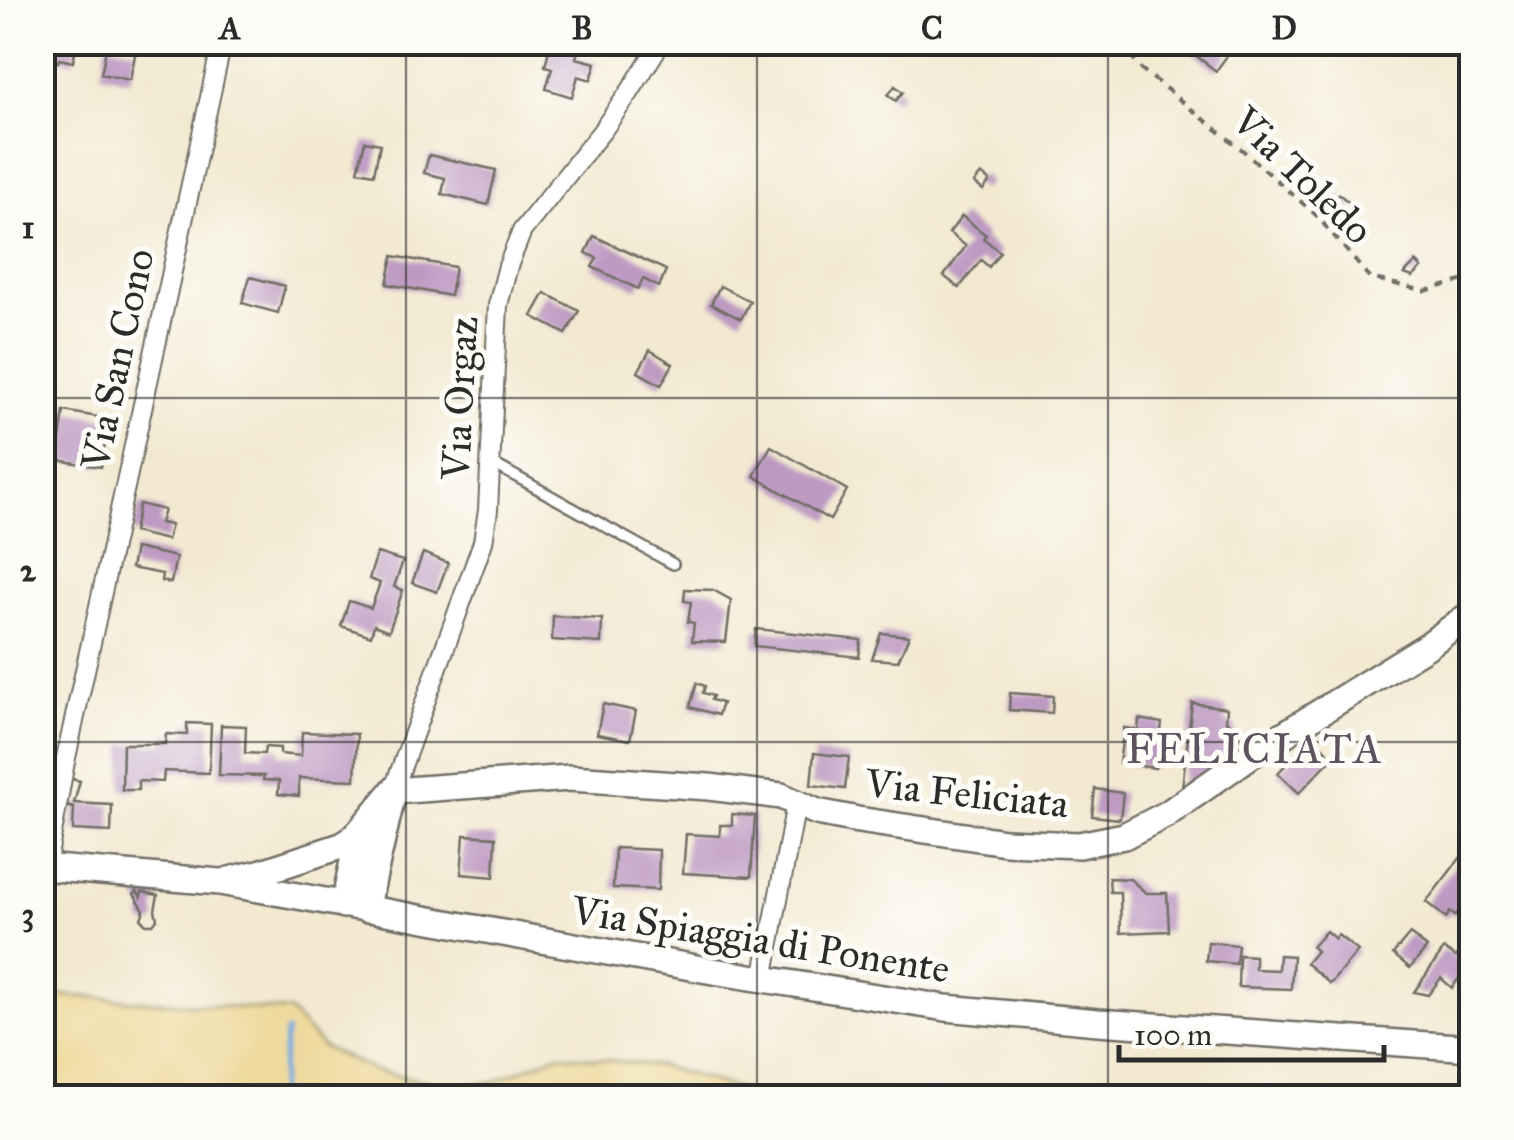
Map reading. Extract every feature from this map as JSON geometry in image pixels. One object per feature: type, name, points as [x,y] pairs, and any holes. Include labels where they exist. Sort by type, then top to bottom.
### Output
[{"type":"street","name":"Via San Cono","points":[[44,867],[222,42]]},
{"type":"street","name":"Via Orgaz","points":[[394,791],[483,542],[498,305],[508,266],[522,230],[602,131],[661,42]]},
{"type":"street","name":"Via Feliciata","points":[[394,791],[570,778],[709,787],[781,796],[817,812],[844,818],[1005,842],[1079,845],[1124,836],[1167,814],[1254,753],[1428,646],[1472,614]]},
{"type":"street","points":[[220,882],[258,874],[344,844],[360,832],[394,791]]},
{"type":"street","points":[[355,907],[394,791]]},
{"type":"street","points":[[763,979],[796,804]]},
{"type":"street","points":[[355,907],[360,832]]},
{"type":"street","name":"Via Spiaggia di Ponente","points":[[44,867],[220,882],[946,1008],[1472,1048]]},
{"type":"lane","points":[[490,462],[672,564]]},
{"type":"path","name":"Via Toledo","points":[[1120,42],[1140,68],[1316,215],[1370,278],[1425,291],[1472,278]]},
{"type":"sand","points":[[42,994],[289,1011],[323,1047],[372,1070],[448,1086],[493,1082],[559,1054],[660,1066],[755,1097],[43,1097]]},
{"type":"sand","points":[[1110,1089],[1202,1097],[1100,1097]]},
{"type":"building","points":[[46,42],[77,42],[73,62],[42,58]]},
{"type":"building","points":[[551,42],[579,48],[576,58],[596,63],[591,80],[578,76],[572,97],[546,89],[552,68],[545,66]]},
{"type":"building","points":[[1197,42],[1215,42],[1229,53],[1216,71],[1190,51]]},
{"type":"building","points":[[107,44],[136,50],[130,80],[101,74]]},
{"type":"building","points":[[895,86],[903,92],[896,101],[888,95]]},
{"type":"building","points":[[365,141],[380,144],[374,174],[358,171]]},
{"type":"building","points":[[429,155],[496,170],[488,205],[442,194],[445,178],[424,173]]},
{"type":"building","points":[[981,174],[990,181],[983,190],[974,183]]},
{"type":"building","points":[[1339,194],[1353,206],[1341,219],[1328,207]]},
{"type":"building","points":[[962,216],[1000,252],[989,267],[981,260],[959,288],[944,276],[966,246],[949,233]]},
{"type":"building","points":[[594,236],[666,270],[659,287],[643,279],[638,289],[592,267],[597,258],[586,253]]},
{"type":"building","points":[[393,256],[455,267],[450,296],[387,284]]},
{"type":"building","points":[[1416,262],[1422,268],[1413,277],[1404,274]]},
{"type":"building","points":[[250,277],[285,286],[278,313],[242,303]]},
{"type":"building","points":[[720,286],[750,301],[741,319],[711,304]]},
{"type":"building","points":[[545,293],[579,311],[566,334],[532,316]]},
{"type":"building","points":[[650,350],[673,364],[661,385],[638,372]]},
{"type":"building","points":[[64,411],[109,419],[101,467],[57,460]]},
{"type":"building","points":[[771,446],[847,490],[830,520],[754,476]]},
{"type":"building","points":[[139,504],[164,510],[160,523],[171,525],[167,540],[133,532]]},
{"type":"building","points":[[135,548],[176,557],[171,583],[161,581],[162,574],[131,568]]},
{"type":"building","points":[[377,553],[403,561],[394,587],[403,590],[389,631],[374,625],[371,636],[341,626],[349,601],[371,608],[380,583],[369,579]]},
{"type":"building","points":[[423,553],[448,563],[437,592],[412,583]]},
{"type":"building","points":[[685,589],[713,590],[731,600],[726,642],[692,641],[694,623],[688,622],[691,602],[684,601]]},
{"type":"building","points":[[553,616],[602,619],[601,643],[552,640]]},
{"type":"building","points":[[756,629],[861,640],[859,657],[754,646]]},
{"type":"building","points":[[881,633],[909,636],[898,661],[872,659]]},
{"type":"building","points":[[697,683],[705,686],[703,693],[713,696],[711,700],[722,703],[718,715],[690,707]]},
{"type":"building","points":[[1010,693],[1053,696],[1052,713],[1009,710]]},
{"type":"building","points":[[1192,703],[1227,708],[1226,722],[1236,726],[1234,735],[1245,745],[1241,747],[1228,735],[1227,745],[1232,753],[1182,788]]},
{"type":"building","points":[[603,704],[636,711],[630,740],[597,734]]},
{"type":"building","points":[[1139,719],[1162,723],[1155,768],[1119,763],[1124,728],[1138,730]]},
{"type":"building","points":[[187,723],[211,724],[209,773],[164,771],[163,782],[138,781],[138,790],[122,790],[123,744],[165,744],[166,734],[187,735]]},
{"type":"building","points":[[221,725],[246,726],[245,753],[264,754],[265,747],[280,748],[280,754],[301,756],[302,732],[357,734],[355,780],[299,778],[299,796],[278,794],[279,781],[263,780],[264,776],[219,775]]},
{"type":"building","points":[[1312,737],[1333,757],[1299,793],[1278,773]]},
{"type":"building","points":[[814,753],[849,757],[845,789],[811,785]]},
{"type":"building","points":[[68,778],[80,781],[74,803],[112,805],[111,832],[73,830],[74,808],[62,805]]},
{"type":"building","points":[[42,786],[47,786],[47,810],[42,810]]},
{"type":"building","points":[[1095,789],[1123,793],[1120,819],[1092,816]]},
{"type":"building","points":[[732,814],[755,816],[751,877],[683,873],[686,834],[720,836],[720,825],[732,825]]},
{"type":"building","points":[[464,835],[496,837],[494,877],[461,874]]},
{"type":"building","points":[[615,848],[659,850],[658,890],[613,888]]},
{"type":"building","points":[[1461,857],[1472,865],[1472,894],[1455,916],[1450,912],[1446,918],[1426,902]]},
{"type":"building","points":[[1109,878],[1130,879],[1146,893],[1167,893],[1169,931],[1121,933],[1120,892],[1110,892]]},
{"type":"building","points":[[137,891],[141,897],[142,892],[158,895],[157,919],[153,924],[141,919],[144,910],[134,894]]},
{"type":"building","points":[[1326,931],[1358,951],[1330,984],[1306,963],[1316,951],[1312,947]]},
{"type":"building","points":[[1410,934],[1427,948],[1410,968],[1393,954]]},
{"type":"building","points":[[1208,942],[1238,945],[1236,964],[1206,961]]},
{"type":"building","points":[[1466,944],[1472,948],[1472,960],[1452,988],[1441,978],[1428,995],[1414,992],[1444,949],[1456,957]]},
{"type":"building","points":[[1239,955],[1255,956],[1255,969],[1278,970],[1279,955],[1293,956],[1291,989],[1238,987]]},
{"type":"waterway","points":[[278,1098],[286,1032]]},
{"type":"district","name":"FELICIATA","points":[[1255,748]]}]
